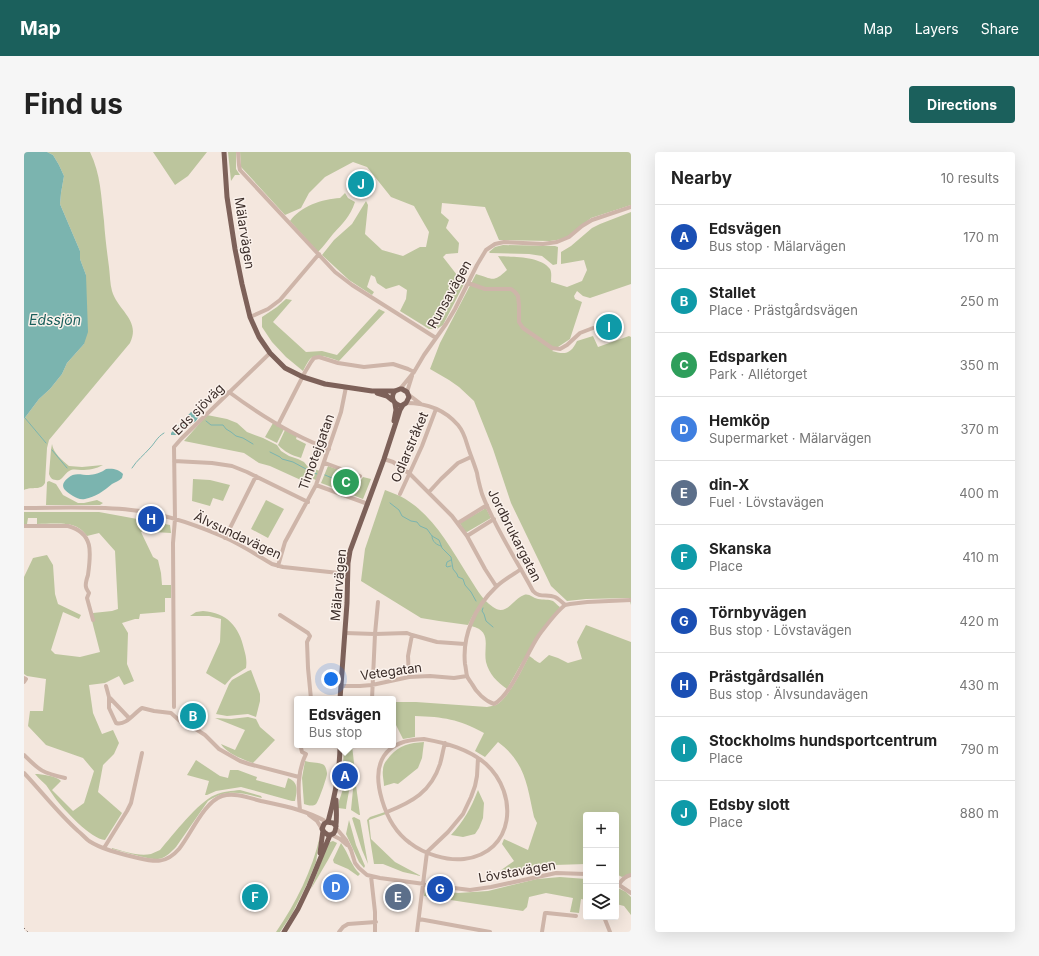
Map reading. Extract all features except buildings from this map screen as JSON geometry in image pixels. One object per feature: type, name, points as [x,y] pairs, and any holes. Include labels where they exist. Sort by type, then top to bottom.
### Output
[{"type":"main road","name":"Mälarvägen","points":[[224,152],[227,197],[235,250],[250,317],[258,337],[270,353],[285,368],[303,377],[325,384],[372,391]]},
{"type":"main road","points":[[394,402],[392,396],[397,390]]},
{"type":"main road","points":[[404,390],[408,394],[408,400],[405,404],[398,405],[387,396],[372,391],[404,390]]},
{"type":"main road","name":"Mälarvägen","points":[[393,432],[396,410],[394,402]]},
{"type":"main road","name":"Mälarvägen","points":[[340,696],[350,550],[393,432],[405,404]]},
{"type":"main road","points":[[318,864],[322,830],[324,824],[328,822],[336,792],[340,762],[340,748]]},
{"type":"main road","points":[[284,932],[309,886],[331,835],[334,833],[337,821],[336,792]]},
{"type":"main road","points":[[328,822],[333,823],[336,827]]},
{"type":"main road","points":[[322,830],[327,835],[331,835]]},
{"type":"street","name":"Runsavägen","points":[[238,152],[240,170],[335,272],[352,285],[436,338],[455,309],[486,250],[495,244],[504,242],[543,244],[557,242],[569,237],[592,220],[631,207]]},
{"type":"street","points":[[250,317],[268,309],[280,300],[319,254]]},
{"type":"street","points":[[468,283],[485,289],[511,289],[515,292],[518,296],[519,322],[523,328],[552,348],[560,349],[567,345],[580,333],[593,328]]},
{"type":"street","points":[[397,390],[414,372],[436,338]]},
{"type":"street","name":"Eds sjöväg","points":[[174,707],[174,447],[270,353]]},
{"type":"street","points":[[278,425],[314,358],[319,357],[338,363],[364,367],[393,364],[414,372]]},
{"type":"street","points":[[408,394],[414,372]]},
{"type":"street","name":"Timotejgatan","points":[[278,566],[285,542],[316,485],[341,412],[346,387]]},
{"type":"street","points":[[229,392],[278,425],[306,439],[329,448]]},
{"type":"street","name":"Jordbrukargatan","points":[[408,394],[421,404]]},
{"type":"street","name":"Jordbrukargatan","points":[[405,404],[421,404],[436,409],[451,418],[459,426],[463,432],[472,457],[487,505],[533,591],[536,595],[559,599],[566,605]]},
{"type":"street","name":"Odlarstråket","points":[[400,494],[410,474],[436,409]]},
{"type":"street","points":[[429,492],[458,463],[472,457]]},
{"type":"street","points":[[384,459],[393,462],[410,474],[449,512],[458,523],[496,586]]},
{"type":"street","points":[[174,461],[212,462],[232,466],[256,476],[308,502]]},
{"type":"street","points":[[324,463],[360,476]]},
{"type":"street","points":[[225,538],[256,476]]},
{"type":"street","points":[[316,485],[368,504]]},
{"type":"street","points":[[458,523],[487,505]]},
{"type":"street","name":"Älvsundavägen","points":[[24,508],[108,508],[132,510],[175,519],[204,529],[225,538],[278,566],[348,574]]},
{"type":"street","points":[[466,536],[494,519]]},
{"type":"street","points":[[24,526],[68,526],[80,531],[84,536],[90,549],[86,587],[89,593],[87,598],[93,620]]},
{"type":"street","points":[[521,569],[496,586],[475,614],[469,628],[465,644],[464,654],[467,676],[474,687],[489,703],[494,704],[501,700],[539,635],[566,605],[587,602],[631,600]]},
{"type":"street","points":[[372,696],[378,602]]},
{"type":"street","points":[[280,615],[308,633],[310,636],[307,642],[311,696]]},
{"type":"street","points":[[345,633],[407,633],[437,642],[465,644]]},
{"type":"street","points":[[409,677],[408,656],[412,635]]},
{"type":"street","name":"Vetegatan","points":[[341,686],[372,685],[409,677],[430,676],[454,678],[467,676]]},
{"type":"street","points":[[24,678],[26,679],[24,682]]},
{"type":"street","points":[[106,686],[109,697],[109,708],[116,723],[119,724],[142,708],[171,713],[181,722],[205,735],[219,749],[231,757],[249,764],[299,777]]},
{"type":"street","points":[[109,697],[129,718]]},
{"type":"street","points":[[394,748],[388,752],[382,760],[378,780],[386,812],[401,834],[410,843],[420,849],[449,859],[470,858],[481,855],[490,850],[503,833],[507,815],[506,796],[498,778],[492,770],[478,758],[445,743],[424,739],[403,742],[396,747]]},
{"type":"street","points":[[386,812],[407,803],[426,790],[437,773],[445,743]]},
{"type":"street","points":[[300,810],[299,777],[300,768],[306,754],[302,752],[301,748]]},
{"type":"street","points":[[104,848],[131,803],[142,753]]},
{"type":"street","points":[[24,755],[37,768],[44,772],[66,778]]},
{"type":"street","points":[[417,932],[427,852],[448,832],[463,814],[475,786],[478,758]]},
{"type":"street","points":[[24,773],[54,808],[89,841],[124,855],[152,862],[162,861],[172,856],[213,801],[230,794],[300,810],[328,822]]},
{"type":"street","points":[[306,812],[316,821],[322,830]]},
{"type":"street","points":[[336,827],[352,850],[355,862],[359,868],[367,875],[371,876],[376,932]]},
{"type":"street","points":[[331,835],[340,839],[349,846]]},
{"type":"street","name":"Lövstavägen","points":[[371,876],[470,890],[556,873],[583,874]]},
{"type":"street","points":[[619,883],[631,875]]},
{"type":"street","points":[[619,885],[631,893]]},
{"type":"street","points":[[542,932],[545,914],[547,913],[576,916]]},
{"type":"street","points":[[419,919],[490,932]]},
{"type":"street","points":[[605,920],[610,932]]},
{"type":"street","points":[[339,932],[348,924],[376,922]]},
{"type":"green space","points":[[47,152],[90,152],[94,161],[100,186],[111,288],[115,298],[131,322],[133,335],[130,343],[49,440],[47,448],[45,483],[39,488],[24,490],[24,419],[39,399],[50,389],[62,374],[67,363],[84,344],[86,275],[80,259],[80,251],[60,204],[64,176],[53,155]]},
{"type":"green space","points":[[153,152],[207,152],[188,176],[175,185]]},
{"type":"green space","points":[[228,152],[236,152],[236,169],[240,175],[235,175],[231,181]]},
{"type":"green space","points":[[240,152],[631,152],[631,205],[591,218],[563,239],[550,241],[499,240],[485,207],[442,203],[441,213],[449,220],[446,228],[459,243],[458,253],[446,254],[443,257],[464,284],[443,325],[437,329],[429,329],[400,311],[406,299],[407,290],[399,285],[386,289],[377,283],[375,277],[371,275],[367,287],[374,292],[372,295],[349,280],[322,255],[334,240],[352,224],[366,201],[368,205],[365,234],[382,250],[403,256],[420,247],[426,247],[429,232],[414,206],[391,197],[367,167],[353,162],[325,177],[309,193],[301,208],[285,215],[241,167]]},
{"type":"green space","points":[[345,193],[348,198],[355,202],[351,212],[346,220],[318,252],[290,221],[306,207],[326,200],[340,198]]},
{"type":"green space","points":[[631,212],[631,284],[590,298],[583,296],[577,291],[574,296],[575,299],[582,302],[570,339],[552,351],[564,353],[570,351],[577,341],[593,336],[598,347],[629,336],[631,337],[631,605],[629,598],[567,601],[551,586],[511,503],[493,449],[474,401],[459,387],[430,369],[440,343],[476,274],[493,279],[499,277],[507,270],[498,256],[533,259],[540,262],[550,269],[551,282],[567,287],[582,281],[587,270],[584,260],[561,264],[561,252],[571,246],[592,228]]},
{"type":"green space","points":[[503,245],[558,247],[557,264],[553,265],[542,256],[489,252],[495,247]]},
{"type":"green space","points":[[286,299],[292,300],[273,322],[306,352],[322,351],[337,355],[379,309],[385,312],[339,361],[324,356],[316,356],[310,359],[303,371],[286,357],[272,342],[262,327],[262,317]]},
{"type":"green space","points":[[207,415],[227,419],[237,423],[247,432],[277,445],[281,451],[289,456],[304,462],[308,467],[320,471],[316,480],[306,476],[303,481],[270,466],[259,463],[244,453],[184,441]]},
{"type":"green space","points":[[273,423],[284,429],[277,443],[265,437]]},
{"type":"green space","points":[[285,430],[297,436],[296,439],[306,444],[301,458],[288,453],[278,445]]},
{"type":"green space","points":[[52,444],[56,454],[69,466],[82,467],[103,465],[90,469],[71,470],[60,480],[53,479],[49,474]]},
{"type":"green space","points":[[328,466],[354,475],[356,478],[361,480],[363,477],[371,479],[363,499],[321,483]]},
{"type":"green space","points":[[193,479],[210,480],[230,485],[223,501],[213,498],[210,506],[192,501]]},
{"type":"green space","points":[[49,481],[56,484],[63,495],[78,503],[97,500],[103,503],[100,505],[46,505],[47,482]]},
{"type":"green space","points":[[385,490],[400,496],[411,503],[430,520],[446,541],[478,592],[493,607],[498,610],[506,609],[520,597],[529,595],[538,599],[551,600],[560,607],[521,664],[507,689],[497,681],[489,670],[485,656],[485,636],[478,628],[471,626],[473,615],[468,625],[421,618],[361,581],[365,549]]},
{"type":"green space","points":[[266,500],[284,509],[268,538],[251,529]]},
{"type":"green space","points":[[486,508],[491,518],[467,532],[464,531],[460,523]]},
{"type":"green space","points":[[24,512],[99,512],[170,525],[171,533],[154,532],[151,527],[141,532],[153,557],[158,560],[162,585],[171,585],[171,598],[165,598],[165,612],[140,614],[139,619],[122,623],[128,633],[127,664],[134,681],[124,685],[119,676],[105,683],[89,685],[93,713],[102,734],[113,730],[119,743],[114,754],[103,765],[98,792],[122,813],[105,840],[93,835],[78,823],[35,774],[59,779],[61,781],[52,790],[73,811],[84,803],[94,771],[83,758],[46,745],[28,726],[30,711],[43,711],[46,679],[27,676],[24,674],[24,577],[33,558],[47,555],[53,565],[55,594],[58,604],[81,615],[79,619],[63,612],[51,650],[55,654],[80,657],[100,652],[92,621],[93,613],[118,609],[115,551],[99,533],[87,536],[84,532],[73,525],[37,524],[37,518],[28,518],[27,524],[24,524]]},
{"type":"green space","points":[[203,611],[219,615],[231,622],[242,641],[246,656],[246,668],[232,677],[225,685],[206,673],[220,642],[221,619],[209,616],[190,616],[196,612]]},
{"type":"green space","points":[[586,625],[631,642],[631,874],[622,877],[619,876],[619,812],[583,812],[583,864],[529,867],[490,878],[514,861],[502,844],[504,839],[528,850],[537,823],[534,817],[527,785],[520,767],[507,750],[498,742],[485,757],[475,751],[484,733],[451,720],[415,716],[415,737],[403,739],[396,725],[396,702],[487,707],[496,705],[501,702],[510,690],[529,656],[540,663],[549,655],[568,663],[582,659],[577,642]]},
{"type":"green space","points":[[251,670],[260,694],[256,717],[248,714],[227,716],[216,714],[232,680]]},
{"type":"green space","points":[[248,717],[256,719],[260,727],[275,740],[253,763],[231,753],[221,744],[235,750],[245,730],[215,718],[231,719]]},
{"type":"green space","points":[[424,742],[422,758],[418,768],[398,784],[394,783],[384,786],[383,768],[390,756],[397,749],[405,745]]},
{"type":"green space","points":[[352,748],[354,774],[352,767],[349,764],[343,764],[344,750]]},
{"type":"green space","points":[[196,760],[220,776],[228,778],[230,770],[238,770],[257,777],[256,780],[285,788],[288,778],[296,784],[297,790],[295,801],[241,787],[216,791],[205,795],[209,781],[187,775]]},
{"type":"green space","points":[[305,761],[322,764],[325,766],[327,772],[326,780],[319,799],[316,804],[310,806],[304,804],[302,778]]},
{"type":"green space","points":[[346,768],[350,777],[350,788],[346,809],[338,808]]},
{"type":"green space","points":[[355,778],[360,815],[351,810]]},
{"type":"green space","points":[[240,790],[261,796],[262,798],[241,793],[228,793],[222,794],[208,801],[176,847],[163,857],[154,859],[112,849],[141,855],[151,854],[160,850],[201,804],[215,795],[228,791]]},
{"type":"green space","points":[[478,790],[484,803],[483,818],[479,828],[475,834],[463,837],[451,835],[467,814]]},
{"type":"green space","points":[[385,812],[386,814],[369,820],[371,839],[395,862],[421,876],[403,872],[383,864],[374,864],[367,820],[370,817]]},
{"type":"green space","points":[[354,817],[360,820],[368,864],[352,818]]},
{"type":"green space","points":[[349,820],[356,845],[365,866],[364,868],[359,862],[346,834]]},
{"type":"green space","points":[[320,836],[316,862],[307,884],[292,914],[280,932],[276,932],[290,910],[308,874]]},
{"type":"green space","points":[[333,841],[337,843],[311,889],[328,844]]},
{"type":"green space","points":[[341,843],[354,867],[360,874],[358,876],[348,869],[334,863],[333,860]]},
{"type":"green space","points":[[560,877],[583,879],[583,899],[581,899],[579,913],[570,912],[573,898],[546,893],[529,897],[527,907],[523,911],[424,896],[425,889],[458,893],[488,891],[537,879]]},
{"type":"green space","points":[[619,888],[631,897],[631,915],[624,906],[619,905]]},
{"type":"water","name":"Edssjön","points":[[24,152],[47,152],[53,155],[64,176],[60,204],[80,251],[80,259],[86,275],[88,332],[84,344],[67,363],[62,374],[50,389],[39,399],[24,419]]},
{"type":"water","points":[[191,412],[199,415],[196,421],[179,435],[171,435],[171,433]]},
{"type":"water","points":[[106,469],[120,471],[123,474],[122,478],[103,491],[89,498],[80,499],[70,494],[63,486],[63,483],[70,476],[78,474],[89,475]]},
{"type":"waterway","points":[[25,418],[46,443]]},
{"type":"waterway","points":[[206,421],[211,425],[223,425],[236,436],[253,444]]},
{"type":"waterway","points":[[132,468],[164,433]]},
{"type":"waterway","points":[[52,450],[67,468]]},
{"type":"waterway","points":[[270,452],[282,459],[293,462],[317,474]]},
{"type":"waterway","points":[[325,475],[339,481],[359,486]]},
{"type":"waterway","points":[[390,503],[399,510],[402,516],[411,521],[417,522],[420,526],[427,529],[432,536],[439,540],[442,548],[451,557],[453,569],[458,577],[463,579],[465,585],[476,601]]},
{"type":"waterway","points":[[432,536],[434,542],[441,546]]},
{"type":"waterway","points":[[451,560],[447,562],[446,566],[451,566]]},
{"type":"waterway","points":[[483,608],[482,611],[486,621],[493,627]]},
{"type":"railway","points":[[24,928],[28,932]]},
{"type":"place","name":"Edsby slott","points":[[361,184]]},
{"type":"place","name":"Stockholms hundsportcentrum","points":[[609,327]]},
{"type":"place","name":"Edsparken","points":[[346,482]]},
{"type":"place","name":"Prästgårdsallén","points":[[151,519]]},
{"type":"place","name":"Stallet","points":[[193,716]]},
{"type":"place","name":"Edsvägen","points":[[345,776]]},
{"type":"place","name":"Hemköp","points":[[336,887]]},
{"type":"place","name":"Törnbyvägen","points":[[440,889]]},
{"type":"place","name":"Skanska","points":[[255,897]]},
{"type":"place","name":"din-X","points":[[398,897]]}]
